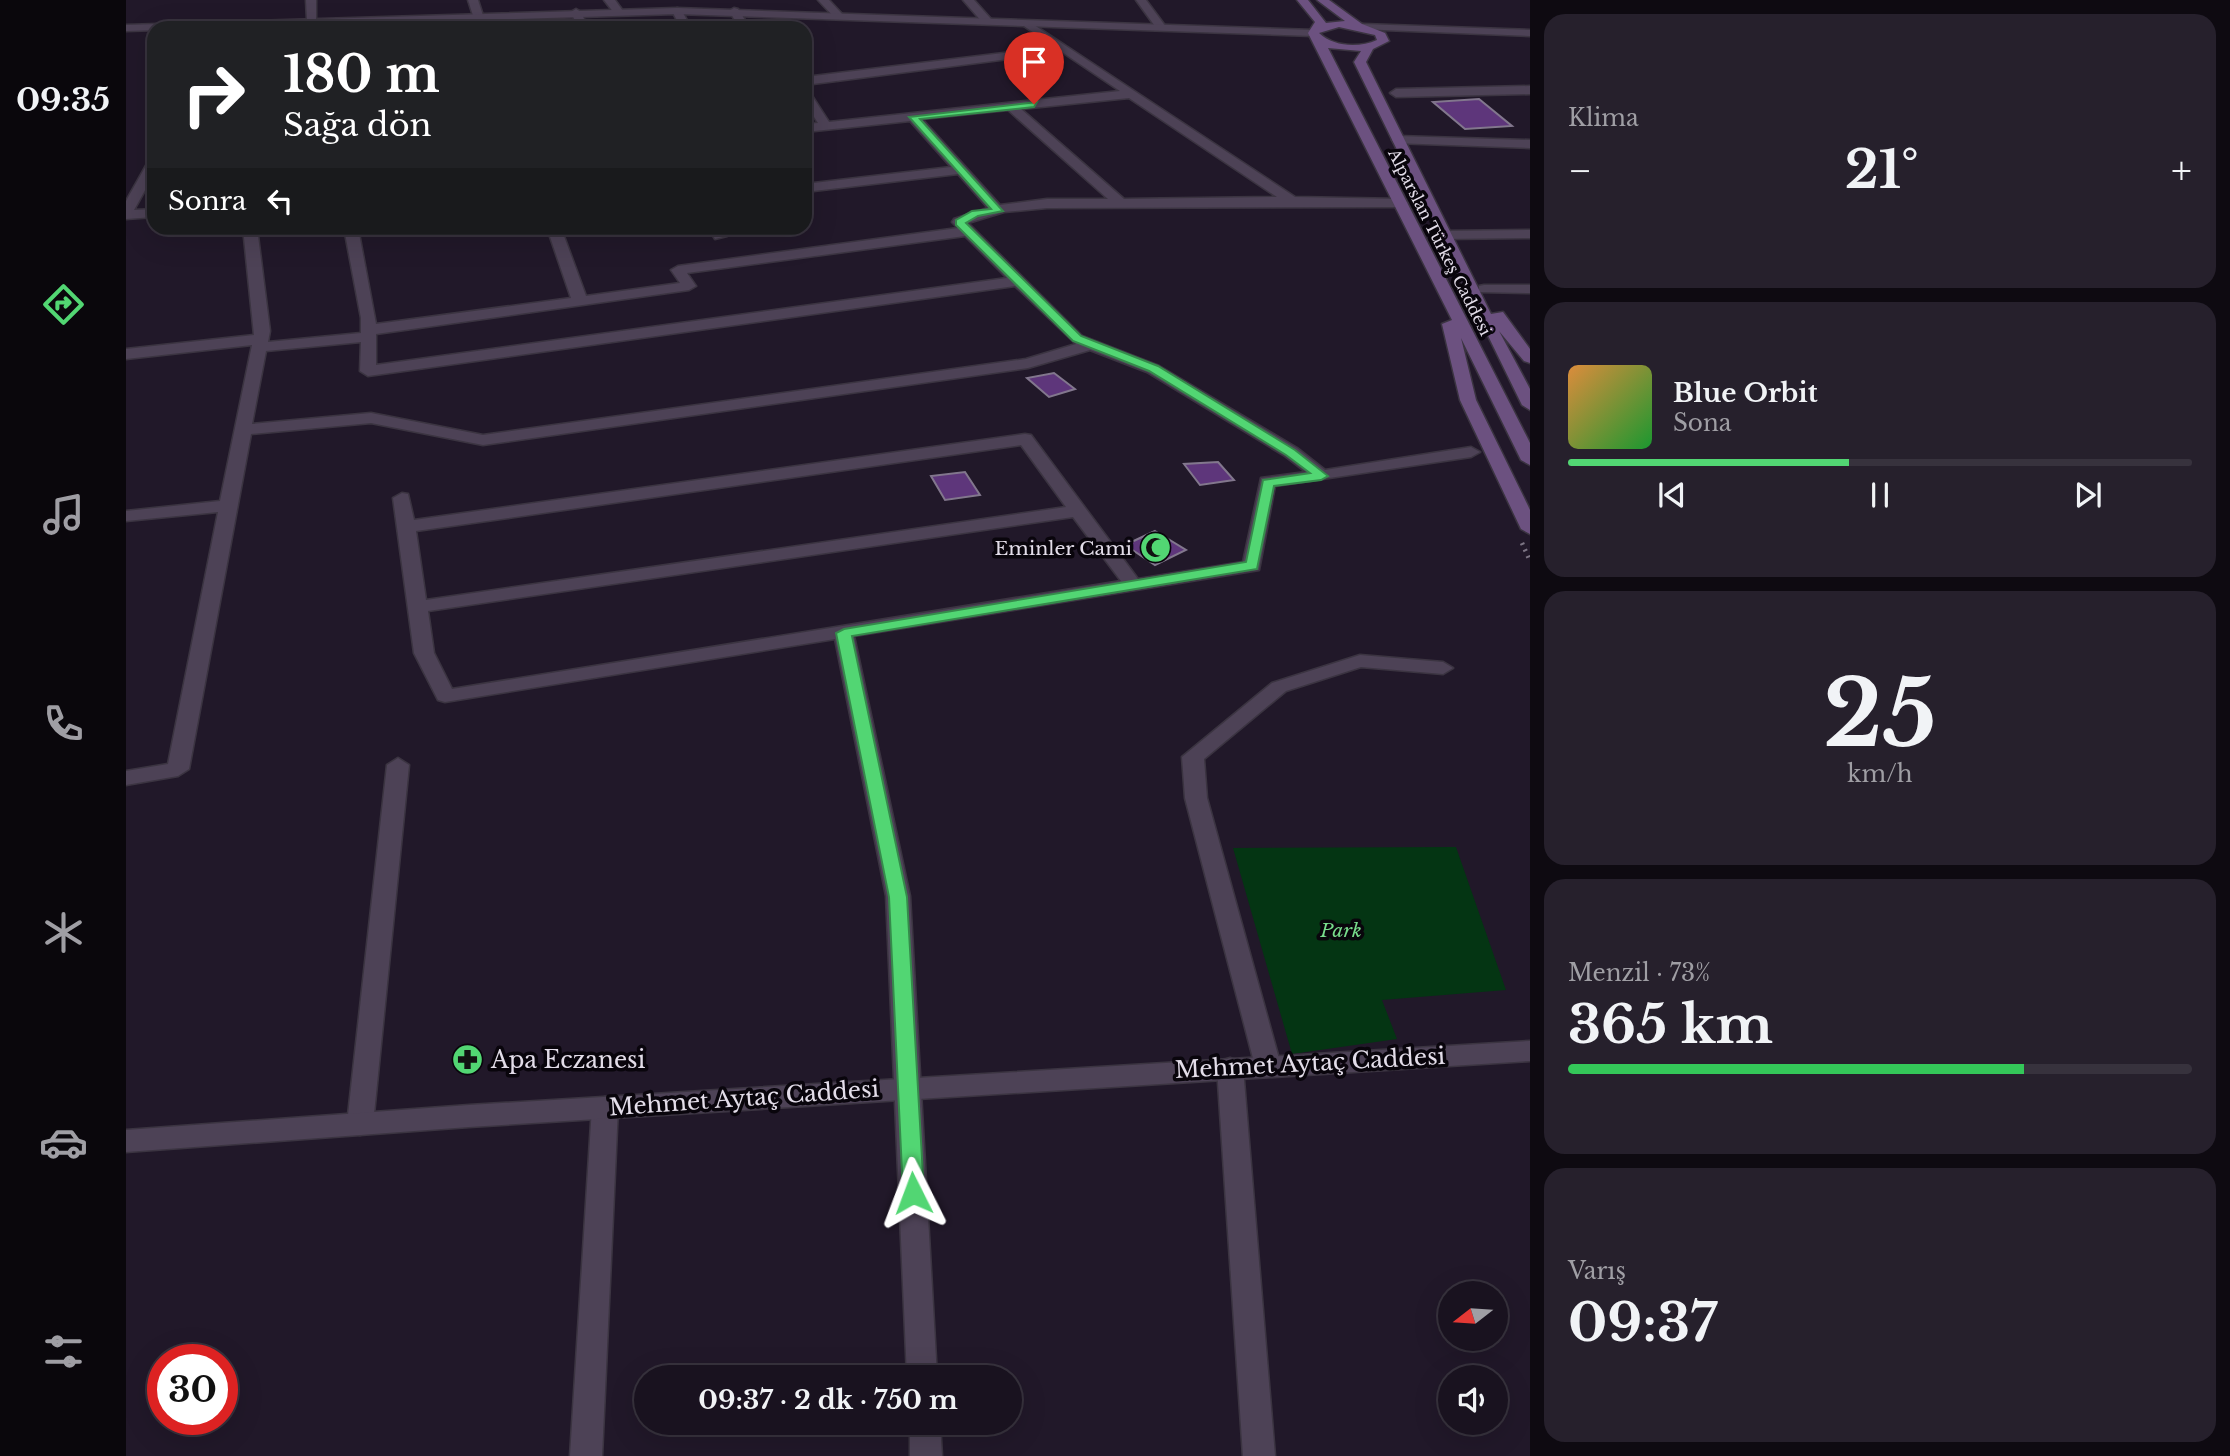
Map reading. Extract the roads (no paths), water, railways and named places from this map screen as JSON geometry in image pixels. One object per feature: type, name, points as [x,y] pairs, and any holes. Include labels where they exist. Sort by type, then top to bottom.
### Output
[{"type":"main road","name":"Alparslan Türkeş Caddesi","points":[[1302,0],[1321,22],[1317,34],[1530,460]]},
{"type":"main road","points":[[1317,34],[1348,47],[1376,44],[1380,33],[1360,26],[1322,0]]},
{"type":"main road","points":[[1317,34],[1360,26]]},
{"type":"main road","name":"Alparslan Türkeş Caddesi","points":[[1376,44],[1360,62],[1443,235],[1530,405]]},
{"type":"main road","points":[[1451,251],[1474,272],[1512,339],[1530,358]]},
{"type":"main road","points":[[1425,252],[1425,272],[1457,341],[1460,373],[1468,400],[1530,529]]},
{"type":"street","points":[[311,0],[312,20]]},
{"type":"street","points":[[474,0],[480,21]]},
{"type":"street","points":[[610,0],[618,11]]},
{"type":"street","points":[[823,0],[838,15]]},
{"type":"street","points":[[968,0],[988,21]]},
{"type":"street","points":[[1141,0],[1161,27]]},
{"type":"street","points":[[677,11],[682,21]]},
{"type":"street","points":[[393,21],[576,12],[734,11],[1317,34]]},
{"type":"street","points":[[734,11],[740,21]]},
{"type":"street","points":[[576,12],[580,21]]},
{"type":"street","points":[[298,21],[322,21]]},
{"type":"street","points":[[1028,24],[1291,201]]},
{"type":"street","points":[[1360,26],[1530,33]]},
{"type":"street","points":[[126,28],[147,28]]},
{"type":"street","points":[[1376,44],[1491,33]]},
{"type":"street","points":[[812,80],[1062,49]]},
{"type":"street","points":[[1396,93],[1530,90]]},
{"type":"street","points":[[812,127],[1129,94]]},
{"type":"street","points":[[812,105],[826,126]]},
{"type":"street","points":[[1010,106],[1122,204]]},
{"type":"street","points":[[913,117],[998,211]]},
{"type":"street","points":[[1398,140],[1530,144]]},
{"type":"street","points":[[812,187],[961,170]]},
{"type":"street","points":[[126,214],[147,175]]},
{"type":"street","points":[[1321,476],[1291,452],[1153,369],[1077,339],[960,222],[976,214],[1039,205],[1291,201],[1401,203]]},
{"type":"street","points":[[126,214],[147,213]]},
{"type":"street","points":[[126,354],[369,333],[689,286],[678,270],[968,231]]},
{"type":"street","points":[[1443,235],[1530,234]]},
{"type":"street","points":[[126,778],[178,769],[260,343],[251,235]]},
{"type":"street","points":[[352,235],[369,333],[368,371],[1018,281]]},
{"type":"street","points":[[557,235],[580,300]]},
{"type":"street","points":[[1484,289],[1530,289]]},
{"type":"street","points":[[243,429],[371,418],[483,440],[1028,363],[1092,344]]},
{"type":"street","points":[[406,527],[1025,439],[1076,512],[1133,586]]},
{"type":"street","points":[[402,498],[425,653],[445,696],[1252,566],[1268,482],[1471,452]]},
{"type":"street","points":[[126,516],[229,506]]},
{"type":"street","points":[[418,607],[1076,512]]},
{"type":"street","points":[[844,633],[898,897],[921,1365]]},
{"type":"street","points":[[1268,1066],[1196,798],[1193,757],[1279,687],[1360,661],[1443,668]]},
{"type":"street","points":[[360,1124],[398,765]]},
{"type":"street","name":"Mehmet Aytaç Caddesi","points":[[126,1141],[908,1088],[1530,1053]]},
{"type":"street","points":[[1230,1068],[1259,1456]]},
{"type":"street","points":[[586,1456],[605,1107]]},
{"type":"street","points":[[925,1435],[926,1456]]},
{"type":"place","name":"Eminler Cami","points":[[1155,548]]},
{"type":"place","name":"Apa Eczanesi","points":[[468,1060]]},
{"type":"park label","name":"Park","points":[[1341,930]]}]
